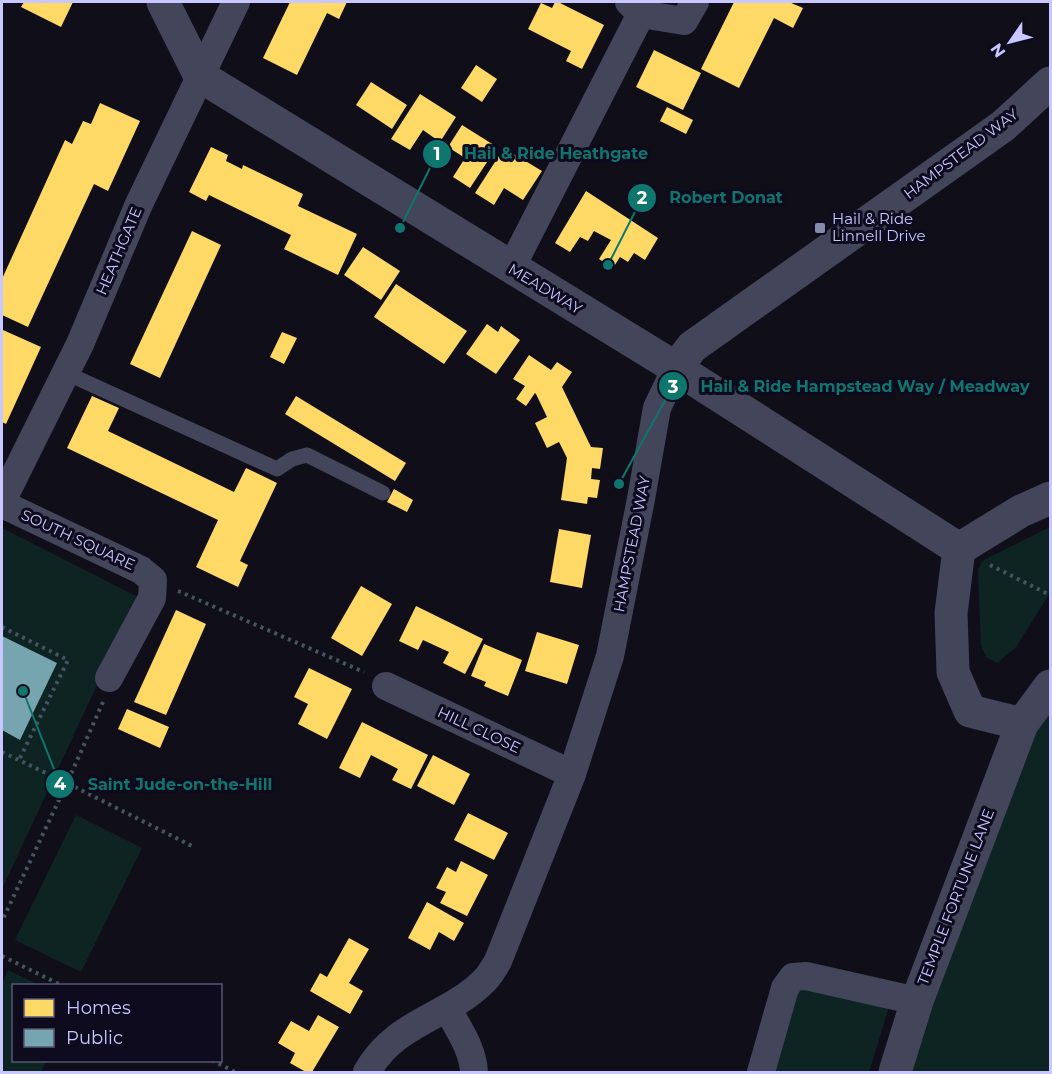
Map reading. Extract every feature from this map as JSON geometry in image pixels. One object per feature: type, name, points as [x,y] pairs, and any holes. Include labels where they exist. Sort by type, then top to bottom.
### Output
[{"type":"street","points":[[163,2],[200,76]]},
{"type":"street","name":"HEATHGATE","points":[[2,502],[85,333],[139,204],[236,2]]},
{"type":"street","points":[[511,268],[635,8],[684,21],[695,2]]},
{"type":"street","name":"MEADWAY","points":[[200,76],[676,368],[958,549]]},
{"type":"street","name":"HAMPSTEAD WAY","points":[[367,1072],[372,1063],[395,1038],[470,993],[486,980],[498,961],[572,774],[610,656],[642,499],[657,408],[676,368],[692,347],[1003,126],[1050,83]]},
{"type":"street","points":[[1022,724],[969,711],[953,672],[951,613],[958,549],[1022,511],[1050,498]]},
{"type":"street","name":"SOUTH SQUARE","points":[[2,502],[141,570],[153,580]]},
{"type":"street","points":[[109,678],[152,598],[153,580]]},
{"type":"street","name":"HILL CLOSE","points":[[378,681],[572,774]]},
{"type":"street","name":"TEMPLE FORTUNE LANE","points":[[895,1072],[917,1001],[1022,724],[1050,686]]},
{"type":"street","points":[[760,1072],[785,988],[793,977],[806,976],[917,1001]]},
{"type":"street","points":[[447,1008],[469,1049],[474,1062],[474,1072]]},
{"type":"lane","points":[[66,373],[277,470],[292,459],[307,455],[383,493]]},
{"type":"path","points":[[958,549],[1050,596]]},
{"type":"path","points":[[153,580],[378,681]]},
{"type":"path","points":[[2,627],[68,660],[19,760]]},
{"type":"path","points":[[2,921],[108,691],[109,678]]},
{"type":"path","points":[[2,752],[192,846]]},
{"type":"path","points":[[2,956],[59,984]]},
{"type":"path","points":[[216,1062],[235,1072]]},
{"type":"green space","points":[[1050,527],[1050,593],[1016,647],[997,663],[986,657],[981,645],[978,570],[982,561]]},
{"type":"green space","points":[[2,528],[138,597],[2,889]]},
{"type":"green space","points":[[1050,686],[1050,1072],[901,1072]]},
{"type":"green space","points":[[76,815],[142,848],[81,972],[15,940]]},
{"type":"green space","points":[[8,970],[37,984],[12,984],[12,1062],[46,1062],[41,1072],[2,1072],[2,984]]},
{"type":"green space","points":[[797,986],[889,1007],[869,1072],[766,1072]]},
{"type":"building: Homes","points":[[24,2],[73,2],[61,27],[21,7]]},
{"type":"building: Homes","points":[[290,2],[347,2],[339,19],[327,13],[297,75],[263,58]]},
{"type":"building: Homes","points":[[555,2],[604,25],[582,69],[566,61],[571,51],[528,29],[541,3],[552,8]]},
{"type":"building: Homes","points":[[734,2],[789,2],[803,8],[793,28],[774,18],[739,88],[701,69]]},
{"type":"building: Homes","points":[[654,50],[701,73],[683,110],[636,87]]},
{"type":"building: Homes","points":[[476,65],[497,79],[482,102],[461,88]]},
{"type":"building: Homes","points":[[371,82],[407,105],[392,129],[356,105]]},
{"type":"building: Homes","points":[[420,94],[456,117],[440,142],[423,130],[410,150],[391,139]]},
{"type":"building: Homes","points":[[100,103],[140,121],[108,191],[94,184],[28,327],[2,315],[2,279],[65,140],[72,144],[83,121],[91,124]]},
{"type":"building: Homes","points":[[667,107],[693,120],[686,134],[660,121]]},
{"type":"building: Homes","points":[[462,125],[497,147],[470,188],[453,177],[465,158],[448,147]]},
{"type":"building: Homes","points":[[211,147],[228,155],[226,161],[242,169],[243,165],[303,194],[298,206],[357,234],[338,275],[284,249],[291,235],[209,195],[206,201],[189,192]]},
{"type":"building: Homes","points":[[504,148],[542,171],[523,200],[504,188],[494,205],[475,193]]},
{"type":"building: Homes","points":[[586,191],[658,238],[645,260],[634,253],[628,262],[620,257],[613,268],[599,259],[611,240],[594,231],[588,241],[580,237],[570,252],[555,243]]},
{"type":"building: Homes","points":[[192,231],[221,245],[160,378],[130,364]]},
{"type":"building: Homes","points":[[363,247],[400,271],[381,300],[344,275]]},
{"type":"building: Homes","points":[[396,284],[467,331],[444,364],[374,317]]},
{"type":"building: Homes","points":[[487,324],[498,332],[501,326],[520,340],[496,374],[466,354]]},
{"type":"building: Homes","points":[[3,330],[41,347],[6,424],[2,422]]},
{"type":"building: Homes","points":[[282,332],[297,338],[284,364],[270,357]]},
{"type":"building: Homes","points":[[529,355],[551,370],[557,362],[572,372],[562,387],[591,447],[603,448],[600,469],[592,468],[591,479],[600,480],[597,498],[588,497],[587,504],[561,500],[567,458],[559,442],[547,448],[535,423],[547,417],[536,394],[526,406],[516,399],[525,386],[513,379]]},
{"type":"building: Homes","points":[[92,396],[119,408],[108,431],[234,492],[246,468],[277,483],[240,561],[248,565],[238,587],[196,567],[218,520],[67,448]]},
{"type":"building: Homes","points":[[296,396],[406,463],[395,481],[285,414]]},
{"type":"building: Homes","points":[[394,489],[413,500],[407,512],[387,502]]},
{"type":"building: Homes","points":[[559,529],[591,535],[582,588],[550,582]]},
{"type":"building: Homes","points":[[361,586],[392,604],[362,656],[331,638]]},
{"type":"building: Homes","points":[[416,606],[483,639],[465,674],[443,663],[449,652],[423,640],[418,650],[399,641]]},
{"type":"building: Homes","points":[[176,610],[206,624],[166,715],[134,702]]},
{"type":"building: Homes","points":[[537,632],[579,645],[567,684],[525,671]]},
{"type":"building: Homes","points":[[484,644],[522,660],[508,696],[484,686],[486,682],[471,676]]},
{"type":"building: Homes","points":[[309,668],[352,689],[327,739],[298,724],[308,704],[294,697]]},
{"type":"building: Homes","points":[[127,709],[169,727],[160,748],[118,729]]},
{"type":"building: Homes","points":[[362,722],[428,755],[411,789],[392,780],[398,769],[371,755],[360,778],[339,768]]},
{"type":"building: Homes","points":[[433,755],[470,774],[454,805],[417,786]]},
{"type":"building: Homes","points":[[468,813],[508,833],[494,860],[454,840]]},
{"type":"building: Homes","points":[[461,861],[488,875],[467,916],[440,903],[446,892],[436,888],[447,867],[456,872]]},
{"type":"building: Homes","points":[[427,902],[464,923],[454,941],[439,932],[430,950],[408,938]]},
{"type":"building: Homes","points":[[349,938],[369,949],[349,983],[363,991],[350,1014],[310,991],[320,973],[327,977]]},
{"type":"building: Homes","points":[[318,1015],[339,1027],[312,1072],[306,1072],[290,1063],[295,1053],[278,1043],[291,1021],[309,1031]]},
{"type":"building: Public","points":[[2,636],[57,663],[20,740],[2,730]]},
{"type":"place","name":"Hail & Ride Heathgate","points":[[400,228]]},
{"type":"place","name":"Hail & Ride Linnell Drive","points":[[820,228]]},
{"type":"place","name":"Robert Donat","points":[[608,265]]},
{"type":"place","name":"Hail & Ride Hampstead Way / Meadway","points":[[619,484]]},
{"type":"place","name":"Saint Jude-on-the-Hill","points":[[23,691]]}]
